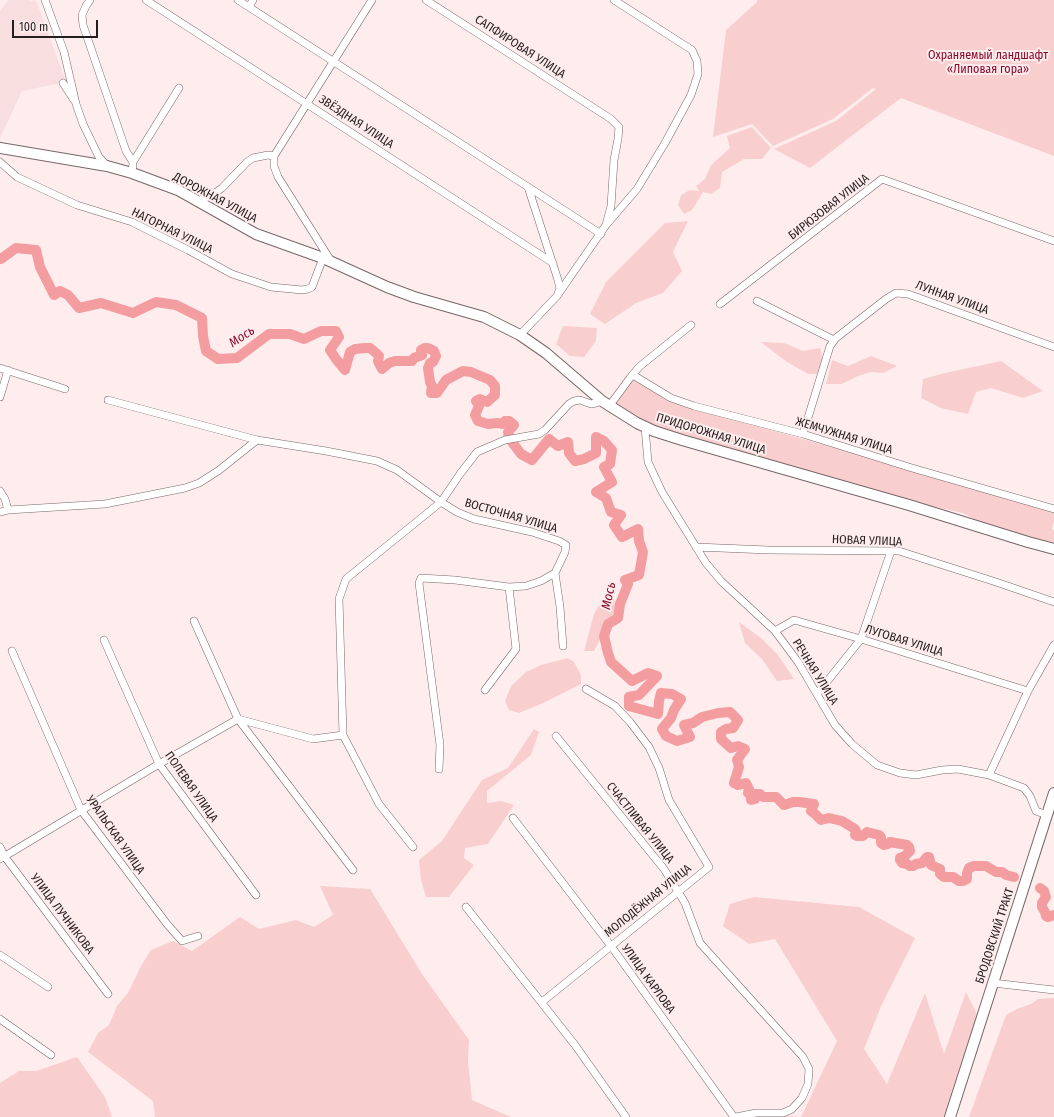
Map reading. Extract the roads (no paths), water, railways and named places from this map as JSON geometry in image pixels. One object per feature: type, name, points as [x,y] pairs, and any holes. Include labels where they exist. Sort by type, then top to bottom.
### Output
[{"type":"street","points":[[45,0],[64,52],[76,104],[83,124],[99,157],[107,166]]},
{"type":"street","points":[[90,0],[82,15],[84,25],[126,151],[133,162]]},
{"type":"street","name":"ЗВЁЗДНАЯ УЛИЦА","points":[[146,0],[553,263]]},
{"type":"street","points":[[238,0],[600,234]]},
{"type":"street","points":[[249,7],[253,0]]},
{"type":"street","points":[[327,260],[278,177],[274,166],[274,156],[372,0]]},
{"type":"street","name":"САПФИРОВАЯ УЛИЦА","points":[[426,0],[611,119],[619,127],[614,160],[611,206],[606,225]]},
{"type":"street","points":[[520,335],[557,296],[606,225],[637,189],[665,143],[691,95],[698,74],[697,61],[692,50],[614,0]]},
{"type":"street","points":[[63,83],[76,104]]},
{"type":"street","points":[[132,173],[133,162],[179,88]]},
{"type":"street","name":"ДОРОЖНАЯ УЛИЦА","points":[[0,148],[107,166],[132,173],[178,190],[256,234],[327,260]]},
{"type":"street","points":[[197,202],[222,188],[247,162],[253,158],[268,155],[274,156]]},
{"type":"street","name":"НАГОРНАЯ УЛИЦА","points":[[0,162],[17,177],[77,205],[132,222],[232,274],[271,287],[302,290],[308,289],[312,287],[327,260]]},
{"type":"street","name":"БИРЮЗОВАЯ УЛИЦА","points":[[720,304],[882,180],[1054,241]]},
{"type":"street","points":[[528,187],[558,280],[560,288],[557,296]]},
{"type":"street","name":"ПРИДОРОЖНАЯ УЛИЦА","points":[[327,260],[387,287],[414,297],[484,317],[520,335],[546,353],[606,403],[629,419],[645,427],[676,438],[902,503],[1054,549]]},
{"type":"street","name":"ЛУННАЯ УЛИЦА","points":[[803,434],[830,346],[836,338],[896,293],[908,294],[1054,347]]},
{"type":"street","points":[[757,301],[834,340]]},
{"type":"street","points":[[413,847],[379,804],[343,734],[339,599],[346,580],[441,502],[477,452],[515,437],[539,434],[545,430],[569,404],[574,401],[580,400],[592,404],[606,403],[650,358],[691,325]]},
{"type":"street","points":[[0,368],[65,388]]},
{"type":"street","points":[[0,397],[8,370]]},
{"type":"street","name":"ЖЕМЧУЖНАЯ УЛИЦА","points":[[632,375],[679,401],[803,434],[912,468],[1054,509]]},
{"type":"street","name":"ВОСТОЧНАЯ УЛИЦА","points":[[108,400],[257,440],[326,450],[377,460],[397,470],[457,512],[474,519],[532,532],[559,541],[566,545],[565,552],[555,573]]},
{"type":"street","name":"РЕЧНАЯ УЛИЦА","points":[[645,427],[648,462],[662,492],[706,563],[721,581],[775,631],[798,662],[835,725],[852,744],[877,765],[900,773],[916,774],[958,769],[989,775],[1024,788],[1030,796],[1036,811],[1047,815]]},
{"type":"street","points":[[0,512],[8,510],[105,504],[185,488],[200,483],[218,471],[257,440]]},
{"type":"street","points":[[0,491],[5,499],[8,510]]},
{"type":"street","name":"НОВАЯ УЛИЦА","points":[[696,547],[768,550],[899,551],[1054,602]]},
{"type":"street","points":[[817,694],[861,639],[891,551]]},
{"type":"street","points":[[439,769],[440,745],[419,583],[422,578],[455,580],[509,588],[526,586],[541,581],[555,573],[560,607],[563,646]]},
{"type":"street","points":[[484,690],[516,649],[509,588]]},
{"type":"street","name":"ЛУГОВАЯ УЛИЦА","points":[[775,631],[794,620],[861,639],[1028,691]]},
{"type":"street","points":[[194,621],[238,720],[353,870]]},
{"type":"street","name":"ПОЛЕВАЯ УЛИЦА","points":[[104,640],[159,764],[256,895]]},
{"type":"street","points":[[989,775],[1028,691],[1054,645]]},
{"type":"street","name":"УРАЛЬСКАЯ УЛИЦА","points":[[12,651],[81,810],[167,924],[182,941],[198,936]]},
{"type":"street","name":"МОЛОДЁЖНАЯ УЛИЦА","points":[[542,1002],[708,867],[669,800],[659,768],[649,747],[630,722],[615,706],[586,689]]},
{"type":"street","points":[[2,858],[159,764],[238,720],[313,739],[343,734]]},
{"type":"street","name":"СЧАСТЛИВАЯ УЛИЦА","points":[[556,736],[664,869],[685,903],[700,943],[803,1057],[809,1069],[808,1084],[802,1098],[792,1109],[783,1112],[756,1113],[735,1117]]},
{"type":"street","name":"БРОДОВСКИЙ ТРАКТ","points":[[950,1117],[1054,793]]},
{"type":"street","name":"УЛИЦА КАРЛОВА","points":[[513,818],[611,946],[735,1117]]},
{"type":"street","name":"УЛИЦА ЛУЧНИКОВА","points":[[0,847],[2,858],[108,994]]},
{"type":"street","points":[[466,907],[575,1045],[626,1117]]},
{"type":"street","points":[[0,955],[48,987]]},
{"type":"street","points":[[993,983],[1054,990]]},
{"type":"street","points":[[0,1019],[51,1055]]},
{"type":"waterway","name":"Мось","points":[[0,258],[1,259],[16,248],[36,250],[40,267],[54,295],[60,291],[68,295],[79,308],[101,303],[133,313],[156,302],[176,305],[202,318],[206,351],[218,359],[237,358],[269,334],[290,334],[304,339],[321,331],[336,331],[339,337],[330,350],[345,370],[350,352],[355,349],[370,348],[379,356],[378,361],[382,369],[389,363],[395,361],[412,361],[414,358],[422,355],[421,350],[428,348],[434,351],[436,356],[428,368],[432,386],[431,393],[437,393],[446,380],[463,371],[471,372],[490,380],[495,386],[495,395],[487,402],[480,399],[476,401],[479,406],[475,415],[478,421],[488,424],[502,424],[505,421],[509,421],[514,425],[508,432],[509,438],[521,454],[532,460],[549,439],[558,446],[568,442],[569,453],[575,461],[584,459],[596,453],[596,437],[604,441],[612,450],[610,464],[604,467],[612,482],[596,492],[606,498],[611,512],[621,515],[614,525],[622,537],[638,529],[639,541],[643,552],[639,575],[625,580],[628,584],[620,604],[618,618],[608,624],[604,636],[611,662],[632,681],[648,673],[657,676],[639,695],[629,697],[629,706],[658,714],[661,693],[672,694],[681,699],[671,718],[662,729],[666,736],[677,741],[690,737],[684,725],[693,723],[702,717],[730,712],[738,720],[733,728],[726,729],[721,732],[721,739],[731,748],[738,746],[745,749],[737,760],[739,767],[734,783],[738,785],[746,783],[751,800],[755,799],[756,794],[760,794],[763,797],[776,797],[784,805],[793,802],[814,804],[811,811],[821,820],[829,818],[842,821],[855,829],[855,835],[857,836],[863,836],[867,832],[879,835],[881,837],[881,843],[884,845],[890,842],[907,845],[910,851],[905,856],[900,858],[902,863],[913,866],[922,863],[927,857],[929,857],[931,865],[940,869],[940,874],[944,877],[953,877],[959,881],[963,881],[967,879],[969,868],[974,866],[986,866],[996,872],[1002,872],[1006,875],[1014,877]]},
{"type":"waterway","name":"Мось","points":[[1040,888],[1044,891],[1046,897],[1042,903],[1046,916],[1048,917],[1054,915]]},
{"type":"park label","name":"Охраняемый ландшафт «Липовая гора»","points":[[988,63]]}]
